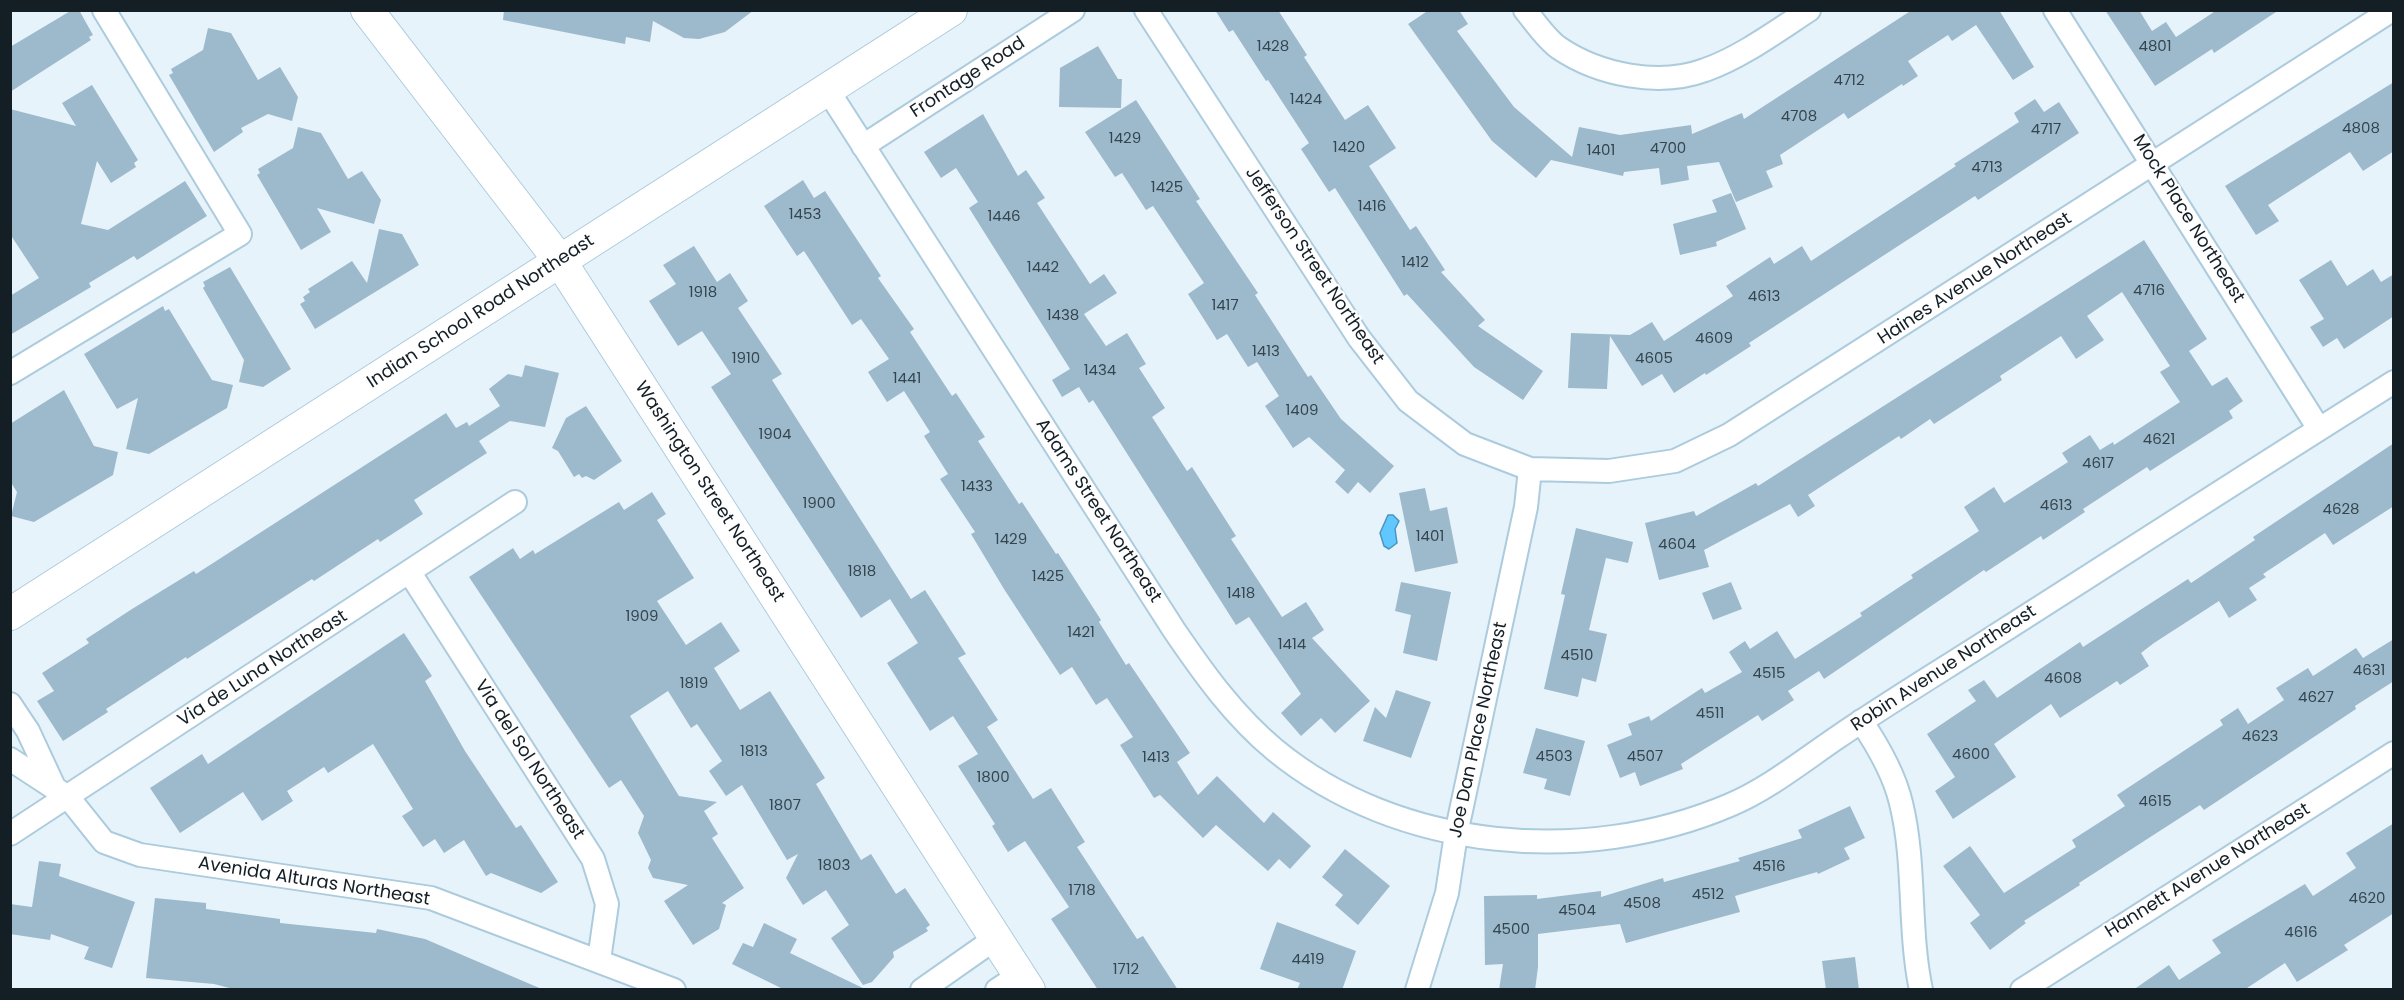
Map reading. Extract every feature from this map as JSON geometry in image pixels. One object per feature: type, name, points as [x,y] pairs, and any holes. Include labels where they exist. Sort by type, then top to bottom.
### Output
[{"type":"street","points":[[10,373],[240,234],[104,10]]},
{"type":"street","name":"Washington Street Northeast","points":[[367,10],[560,261],[996,938],[1015,985]]},
{"type":"street","name":"Indian School Road Northeast","points":[[10,614],[951,10]]},
{"type":"street","name":"Frontage Road","points":[[864,146],[1073,10]]},
{"type":"street","name":"Jefferson Street Northeast","points":[[1146,10],[1359,338],[1408,401],[1465,444],[1530,469]]},
{"type":"street","points":[[1525,10],[1558,47],[1605,71],[1651,79],[1704,71],[1766,38],[1809,10]]},
{"type":"street","name":"Mock Place Northeast","points":[[2055,10],[2319,429]]},
{"type":"street","name":"Haines Avenue Northeast","points":[[1530,469],[1610,471],[1675,461],[1729,435],[2154,165],[2392,10]]},
{"type":"street","name":"Adams Street Northeast","points":[[827,89],[1174,630],[1218,693],[1275,750],[1334,791],[1417,823],[1456,834]]},
{"type":"street","name":"Robin Avenue Northeast","points":[[1456,834],[1558,843],[1615,838],[1676,823],[1730,805],[1763,788],[1861,722],[2394,382]]},
{"type":"street","name":"Joe Dan Place Northeast","points":[[1417,990],[1447,892],[1456,834],[1526,507],[1530,469]]},
{"type":"street","name":"Via de Luna Northeast","points":[[10,834],[61,792],[410,573],[515,502]]},
{"type":"street","name":"Via del Sol Northeast","points":[[410,573],[593,859],[607,904],[599,960]]},
{"type":"street","points":[[10,704],[28,731],[61,792]]},
{"type":"street","points":[[1861,722],[1881,753],[1901,802],[1908,843],[1913,953],[1921,990]]},
{"type":"street","name":"Hannett Avenue Northeast","points":[[2022,990],[2394,753]]},
{"type":"street","name":"Avenida Alturas Northeast","points":[[10,759],[61,792],[104,842],[140,855],[431,898],[674,990]]},
{"type":"street","points":[[922,990],[996,938]]},
{"type":"water","points":[[1388,515],[1393,515],[1399,521],[1395,529],[1397,543],[1389,549],[1384,546],[1380,533]]},
{"type":"building","points":[[72,10],[79,10],[93,35],[89,37],[91,40],[10,92],[10,47]]},
{"type":"building","points":[[504,10],[754,10],[725,32],[699,39],[684,38],[653,21],[650,42],[626,37],[625,44],[503,20]]},
{"type":"building","points":[[1215,10],[1278,10],[1307,55],[1304,57],[1345,120],[1368,105],[1396,148],[1369,166],[1410,230],[1416,226],[1445,270],[1441,272],[1485,320],[1478,326],[1543,371],[1523,400],[1474,367],[1407,294],[1404,296],[1335,188],[1329,192],[1301,149],[1309,143],[1268,80],[1266,81],[1233,30],[1229,32]]},
{"type":"building","points":[[1429,10],[1459,10],[1468,24],[1457,31],[1514,107],[1572,157],[1579,127],[1620,135],[1691,125],[1692,134],[1742,113],[1744,119],[1912,10],[1999,10],[2034,67],[2013,80],[1976,25],[1952,41],[1948,35],[1908,61],[1918,76],[1848,119],[1844,113],[1780,155],[1783,164],[1766,171],[1773,187],[1736,202],[1719,162],[1687,166],[1689,180],[1661,185],[1659,168],[1624,172],[1623,176],[1551,160],[1536,178],[1492,141],[1408,24]]},
{"type":"building","points":[[2105,10],[2139,10],[2152,31],[2166,22],[2176,37],[2217,10],[2279,10],[2214,53],[2212,49],[2155,86]]},
{"type":"building","points":[[208,28],[231,33],[258,80],[280,67],[298,97],[292,121],[268,114],[241,128],[243,132],[214,152],[169,75],[173,73],[171,69],[203,50]]},
{"type":"building","points":[[1098,46],[1118,79],[1122,79],[1121,108],[1059,107],[1060,68]]},
{"type":"building","points":[[2394,82],[2394,151],[2363,171],[2350,152],[2268,205],[2279,221],[2256,235],[2225,186]]},
{"type":"building","points":[[92,85],[138,160],[134,163],[136,167],[111,183],[97,161],[81,224],[108,230],[185,181],[207,216],[137,260],[134,256],[89,283],[91,287],[10,335],[10,296],[39,278],[10,234],[10,109],[76,126],[62,103]]},
{"type":"building","points":[[2035,99],[2044,112],[2059,102],[2079,133],[1978,200],[1975,196],[1749,343],[1751,346],[1706,375],[1705,373],[1674,393],[1662,374],[1642,386],[1610,336],[1607,389],[1568,388],[1571,333],[1630,335],[1652,322],[1664,341],[1733,296],[1726,286],[1770,257],[1774,264],[1802,246],[1811,261],[2019,122],[2014,113]]},
{"type":"building","points":[[1136,100],[1200,199],[1196,201],[1258,293],[1255,295],[1308,377],[1311,375],[1341,419],[1394,466],[1370,493],[1358,482],[1348,494],[1335,482],[1345,470],[1309,437],[1293,448],[1265,406],[1279,396],[1257,362],[1248,367],[1227,334],[1217,340],[1188,294],[1204,283],[1153,206],[1146,210],[1122,173],[1115,177],[1085,132]]},
{"type":"building","points":[[983,114],[1018,176],[1026,170],[1045,198],[1037,203],[1090,284],[1104,274],[1117,293],[1084,314],[1106,346],[1127,333],[1146,364],[1139,368],[1165,408],[1152,417],[1187,471],[1192,467],[1236,536],[1231,539],[1282,617],[1306,602],[1324,630],[1312,638],[1370,701],[1335,733],[1321,718],[1301,736],[1281,713],[1301,694],[1249,617],[1236,625],[1093,400],[1089,403],[1079,387],[1062,397],[1052,380],[1070,369],[969,208],[978,202],[956,168],[941,178],[924,152]]},
{"type":"building","points":[[298,127],[321,133],[348,179],[362,171],[381,200],[374,224],[317,208],[331,232],[301,250],[257,175],[260,173],[258,169],[293,148]]},
{"type":"building","points":[[803,180],[814,198],[825,191],[881,276],[878,278],[914,329],[910,332],[952,396],[956,393],[985,437],[978,441],[1019,504],[1022,502],[1056,554],[1058,553],[1101,620],[1099,622],[1126,665],[1129,663],[1190,753],[1177,762],[1198,795],[1217,776],[1264,823],[1273,812],[1311,846],[1290,869],[1279,859],[1268,871],[1216,825],[1203,838],[1160,795],[1154,798],[1120,745],[1133,737],[1107,698],[1096,705],[1072,667],[1060,675],[1004,589],[971,534],[975,532],[940,479],[948,474],[924,436],[930,432],[904,391],[887,402],[868,372],[889,359],[861,319],[852,325],[804,251],[797,256],[764,206]]},
{"type":"building","points":[[1731,193],[1746,229],[1716,242],[1717,246],[1680,255],[1673,224],[1717,212],[1712,200]]},
{"type":"building","points":[[379,229],[402,234],[419,265],[315,329],[300,304],[305,301],[303,297],[310,292],[308,289],[352,261],[367,283]]},
{"type":"building","points":[[2144,240],[2207,339],[2189,351],[2212,386],[2227,377],[2243,401],[2229,411],[2233,418],[2150,471],[2147,467],[2083,509],[2085,512],[2043,540],[2041,536],[1986,572],[1984,570],[1824,679],[1819,671],[1788,691],[1794,700],[1762,721],[1758,715],[1681,764],[1683,769],[1640,786],[1635,772],[1620,778],[1607,745],[1632,735],[1628,724],[1649,716],[1651,721],[1702,688],[1705,693],[1742,672],[1729,652],[1745,641],[1750,649],[1777,631],[1795,659],[1862,616],[1860,613],[1913,578],[1911,575],[1979,531],[1964,507],[1994,487],[2004,503],[2068,462],[2062,453],[2090,435],[2100,450],[2113,442],[2114,445],[2180,402],[2160,372],[2170,366],[2122,292],[2087,316],[2104,340],[2076,359],[2061,336],[2000,376],[2002,380],[1934,424],[1930,419],[1901,439],[1899,436],[1808,495],[1815,506],[1798,517],[1790,504],[1704,550],[1709,567],[1659,580],[1645,523],[1694,511],[1696,516],[1756,483],[1758,486]]},
{"type":"building","points":[[694,246],[717,282],[730,273],[748,301],[738,308],[782,374],[772,380],[911,599],[925,590],[966,654],[958,658],[998,720],[987,727],[1033,799],[1051,788],[1085,842],[1077,847],[1137,939],[1143,936],[1178,990],[1098,990],[1051,919],[1069,907],[1025,841],[1008,852],[992,826],[995,824],[958,766],[978,754],[953,716],[930,731],[887,663],[918,643],[890,599],[861,618],[711,387],[731,374],[702,331],[678,346],[649,301],[676,284],[663,265]]},
{"type":"building","points":[[2331,260],[2347,286],[2373,269],[2381,282],[2394,274],[2394,316],[2344,349],[2337,338],[2323,347],[2310,327],[2324,319],[2299,280]]},
{"type":"building","points":[[230,267],[291,369],[263,387],[239,382],[244,360],[203,288],[205,286],[203,282]]},
{"type":"building","points":[[163,306],[165,311],[169,309],[212,380],[233,385],[227,408],[149,454],[126,449],[138,398],[117,409],[84,354]]},
{"type":"building","points":[[525,365],[559,373],[545,427],[510,421],[479,441],[487,453],[414,500],[423,514],[380,542],[378,539],[314,581],[312,579],[187,659],[186,657],[106,709],[108,712],[63,741],[37,701],[54,691],[42,673],[89,643],[86,639],[132,609],[194,571],[196,574],[446,413],[456,428],[467,422],[469,426],[500,406],[489,389],[508,374],[522,377]]},
{"type":"building","points":[[64,390],[94,446],[118,452],[113,475],[34,522],[11,516],[17,492],[10,481],[10,424]]},
{"type":"building","points":[[586,406],[622,461],[594,480],[586,476],[582,478],[579,474],[574,477],[558,451],[552,448],[566,418]]},
{"type":"building","points":[[2394,443],[2394,506],[2333,545],[2325,533],[2263,574],[2266,577],[2249,588],[2257,600],[2229,618],[2219,601],[2154,643],[2141,653],[2149,666],[2120,685],[2117,681],[2060,718],[2051,704],[1994,744],[2016,777],[1953,819],[1935,791],[1955,777],[1927,734],[1976,701],[1968,690],[1984,680],[1997,698],[2080,642],[2083,647],[2188,579],[2191,583],[2255,540],[2253,537]]},
{"type":"building","points":[[1425,488],[1430,511],[1447,507],[1458,563],[1415,572],[1399,493]]},
{"type":"building","points":[[652,492],[666,514],[657,520],[694,578],[657,601],[686,645],[721,622],[740,651],[714,668],[740,710],[770,691],[825,778],[816,784],[861,860],[871,854],[896,894],[905,888],[930,925],[926,928],[928,931],[893,952],[894,957],[872,982],[863,985],[831,938],[849,925],[826,890],[803,905],[786,878],[798,854],[787,860],[742,785],[726,796],[709,771],[722,761],[697,724],[691,728],[668,691],[630,716],[679,796],[717,802],[704,811],[718,834],[712,838],[744,888],[722,903],[726,905],[719,929],[693,945],[664,901],[688,885],[653,878],[648,868],[651,860],[638,833],[644,816],[621,780],[609,788],[469,577],[513,548],[520,559],[533,550],[535,554],[619,502],[624,510]]},
{"type":"building","points":[[1576,528],[1633,542],[1628,563],[1606,558],[1589,630],[1607,634],[1596,682],[1582,678],[1578,697],[1544,689],[1565,595],[1561,594]]},
{"type":"building","points":[[1401,582],[1451,592],[1437,661],[1403,653],[1411,615],[1395,611]]},
{"type":"building","points":[[1731,582],[1742,609],[1713,620],[1702,593]]},
{"type":"building","points":[[404,633],[432,676],[425,681],[465,751],[516,828],[521,825],[558,882],[541,893],[491,873],[486,876],[464,840],[444,853],[435,839],[423,847],[402,816],[413,809],[373,744],[328,773],[324,767],[287,791],[293,801],[262,821],[243,792],[180,833],[150,788],[202,754],[208,764]]},
{"type":"building","points":[[2394,639],[2394,681],[2355,706],[2356,709],[2204,810],[2200,805],[2079,883],[2080,885],[2024,921],[2026,923],[1990,950],[1970,923],[1980,915],[1943,866],[1970,846],[2004,893],[2076,847],[2072,840],[2125,806],[2117,795],[2223,725],[2220,720],[2238,708],[2248,724],[2284,700],[2276,688],[2308,668],[2313,676],[2356,648],[2363,658]]},
{"type":"building","points":[[1396,690],[1431,702],[1411,758],[1363,741],[1375,707],[1386,718]]},
{"type":"building","points":[[1536,728],[1585,741],[1570,796],[1544,789],[1547,779],[1523,773]]},
{"type":"building","points":[[1850,806],[1865,838],[1844,848],[1850,859],[1818,874],[1817,872],[1735,896],[1740,912],[1626,943],[1620,924],[1538,934],[1535,990],[1499,990],[1503,964],[1485,965],[1484,896],[1537,895],[1537,899],[1601,891],[1601,897],[1663,878],[1664,882],[1740,861],[1738,858],[1802,838],[1798,830]]},
{"type":"building","points":[[2394,823],[2394,913],[2344,945],[2348,950],[2297,982],[2285,963],[2244,990],[2133,990],[2169,965],[2179,980],[2221,953],[2212,940],[2305,884],[2313,896],[2356,868],[2346,853]]},
{"type":"building","points":[[1345,849],[1390,886],[1358,925],[1335,905],[1343,895],[1322,877]]},
{"type":"building","points":[[39,861],[61,864],[59,876],[135,902],[112,968],[84,959],[89,947],[51,934],[50,940],[10,934],[10,904],[32,907]]},
{"type":"building","points":[[155,898],[206,903],[206,909],[280,919],[280,923],[376,933],[377,929],[425,939],[544,990],[237,990],[214,984],[146,978]]},
{"type":"building","points":[[1277,922],[1356,951],[1342,990],[1297,990],[1300,983],[1260,969]]},
{"type":"building","points":[[764,923],[797,939],[790,953],[867,990],[785,990],[732,964],[743,943],[753,947]]},
{"type":"building","points":[[1855,957],[1859,990],[1826,990],[1822,961]]}]
